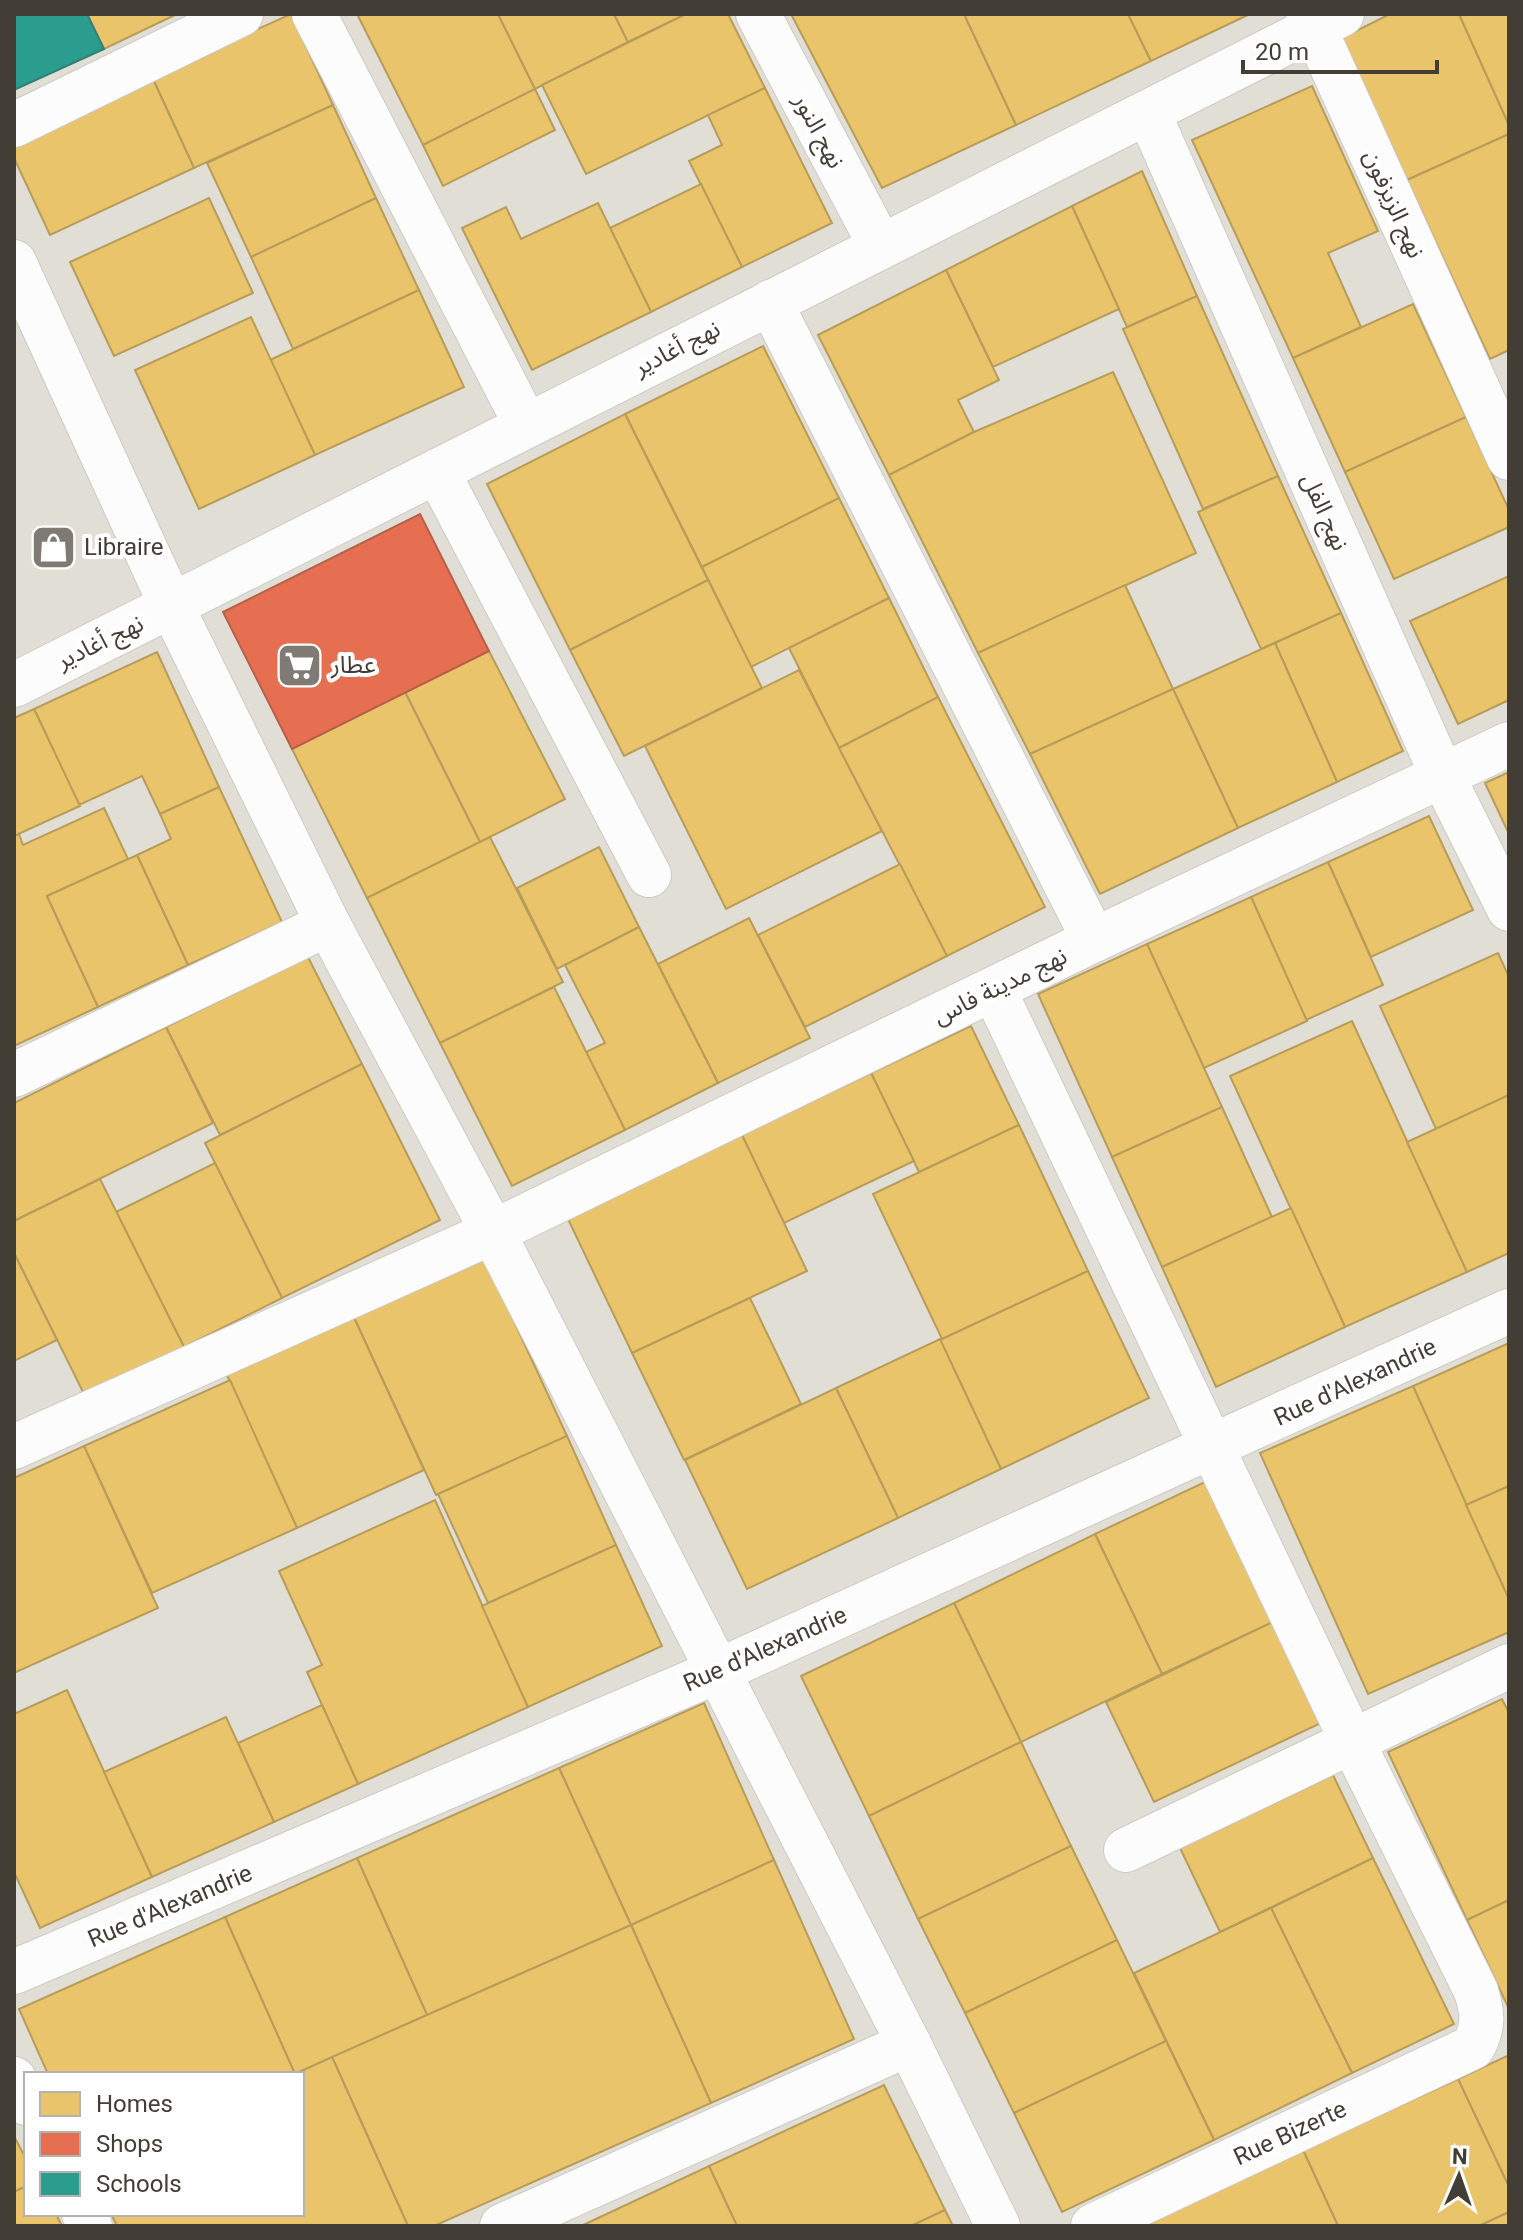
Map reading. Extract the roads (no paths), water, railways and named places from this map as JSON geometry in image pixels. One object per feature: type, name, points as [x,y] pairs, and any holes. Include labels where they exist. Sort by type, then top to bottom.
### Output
[{"type":"street","points":[[14,125],[241,14]]},
{"type":"street","points":[[314,14],[526,425]]},
{"type":"street","name":"نهج النور","points":[[758,14],[881,247]]},
{"type":"street","name":"نهج أغادير","points":[[14,685],[1148,112],[1321,19]]},
{"type":"street","name":"نهج الزيزفون","points":[[1321,19],[1494,387],[1509,458]]},
{"type":"street","name":"نهج الفل","points":[[1148,112],[1442,775],[1509,909]]},
{"type":"street","points":[[14,262],[172,607],[328,924],[493,1232],[909,2044],[998,2226]]},
{"type":"street","points":[[770,302],[1094,940]]},
{"type":"street","points":[[437,471],[649,875]]},
{"type":"street","name":"نهج مدينة فاس","points":[[14,1447],[493,1232],[1094,940],[1509,744]]},
{"type":"street","points":[[14,1075],[328,924]]},
{"type":"street","points":[[994,990],[1352,1741]]},
{"type":"street","name":"Rue d'Alexandrie","points":[[14,1972],[718,1671],[1509,1311]]},
{"type":"street","points":[[1126,1850],[1509,1666]]},
{"type":"street","name":"Rue Bizerte","points":[[1093,2226],[1473,2047],[1480,2034],[1483,2012],[1476,1991],[1352,1741]]},
{"type":"street","points":[[502,2226],[909,2044]]},
{"type":"street","points":[[14,2079],[24,2099]]},
{"type":"place","name":"Libraire","points":[[53,547]]},
{"type":"place","name":"عطار","points":[[300,665]]}]
